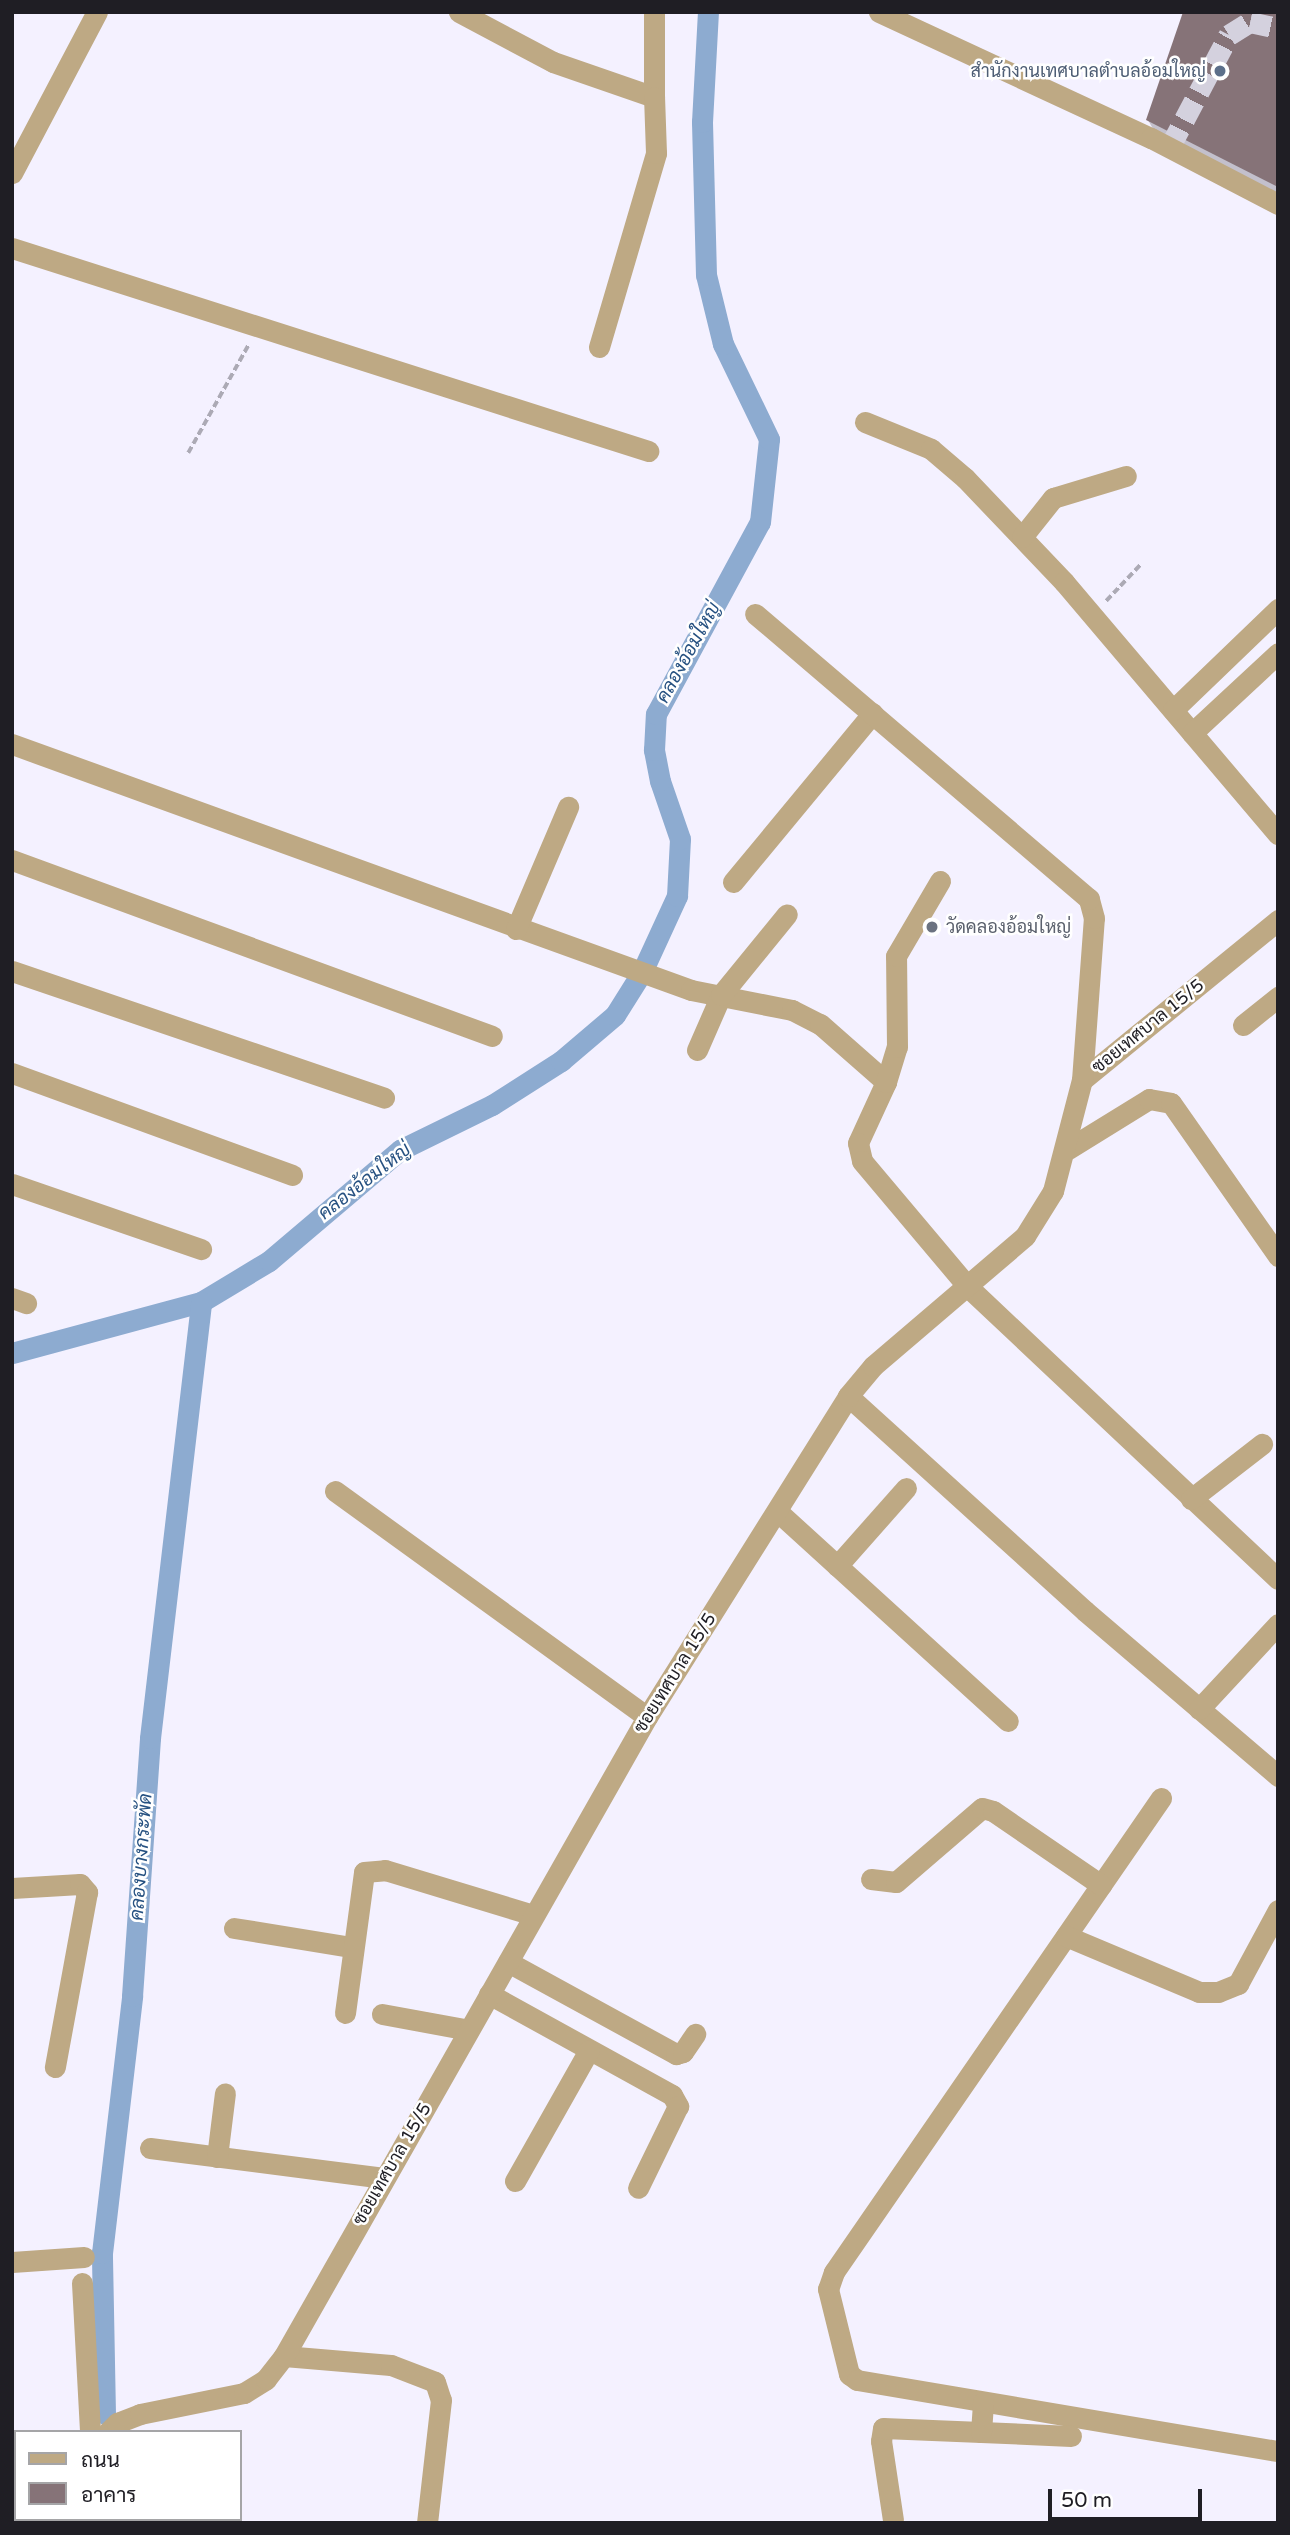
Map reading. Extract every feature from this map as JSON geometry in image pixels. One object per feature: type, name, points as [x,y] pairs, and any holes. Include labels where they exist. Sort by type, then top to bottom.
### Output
[{"type":"street","points":[[12,173],[97,12]]},
{"type":"street","points":[[459,12],[553,62],[654,97]]},
{"type":"street","points":[[599,347],[656,153],[654,12]]},
{"type":"street","points":[[879,12],[1152,138],[1278,204]]},
{"type":"street","points":[[12,248],[648,451]]},
{"type":"street","points":[[865,422],[931,449],[1022,537],[1093,616],[1278,834]]},
{"type":"street","points":[[1022,537],[1053,498],[1126,476]]},
{"type":"street","points":[[1173,710],[1278,609]]},
{"type":"street","points":[[755,614],[1089,899],[1094,918],[1082,1080]]},
{"type":"street","points":[[1192,733],[1278,653]]},
{"type":"street","points":[[733,882],[873,713]]},
{"type":"street","points":[[12,744],[516,929],[667,980],[792,1010],[811,1020],[886,1082]]},
{"type":"street","points":[[516,929],[568,807]]},
{"type":"street","points":[[12,860],[492,1035]]},
{"type":"street","points":[[940,881],[896,956],[897,1047],[886,1082],[858,1143],[862,1161],[968,1287],[1278,1579]]},
{"type":"street","points":[[697,1050],[721,995],[787,914]]},
{"type":"street","name":"ซอยเทศบาล 15/5","points":[[110,2430],[117,2423],[140,2414],[244,2393],[266,2379],[284,2356],[647,1717],[848,1395],[873,1366],[968,1287],[1034,1227],[1068,1149],[1082,1080],[1276,927]]},
{"type":"street","points":[[12,971],[384,1098]]},
{"type":"street","points":[[1243,1025],[1278,997]]},
{"type":"street","points":[[12,1073],[292,1175]]},
{"type":"street","points":[[1068,1149],[1149,1099],[1171,1103],[1278,1256]]},
{"type":"street","points":[[12,1184],[201,1248]]},
{"type":"street","points":[[848,1395],[1199,1709],[1278,1776]]},
{"type":"street","points":[[1191,1499],[1262,1444]]},
{"type":"street","points":[[837,1566],[906,1488]]},
{"type":"street","points":[[335,1491],[647,1717]]},
{"type":"street","points":[[777,1511],[1008,1721]]},
{"type":"street","points":[[1199,1709],[1278,1624]]},
{"type":"street","points":[[1161,1798],[829,2280],[849,2374],[865,2383],[1278,2451]]},
{"type":"street","points":[[871,1880],[895,1882],[982,1808],[993,1811],[1101,1885]]},
{"type":"street","points":[[345,2013],[351,1947],[363,1872],[385,1870],[533,1915]]},
{"type":"street","points":[[12,1888],[80,1884],[87,1892],[55,2067]]},
{"type":"street","points":[[1066,1936],[1199,1992],[1218,1992],[1238,1984],[1278,1910]]},
{"type":"street","points":[[234,1928],[351,1947]]},
{"type":"street","points":[[508,1962],[676,2054],[695,2034]]},
{"type":"street","points":[[489,1994],[665,2090],[678,2106],[638,2188]]},
{"type":"street","points":[[382,2014],[468,2030]]},
{"type":"street","points":[[515,2181],[589,2050]]},
{"type":"street","points":[[217,2157],[225,2094]]},
{"type":"street","points":[[150,2148],[384,2178]]},
{"type":"street","points":[[12,2262],[84,2257]]},
{"type":"street","points":[[82,2283],[90,2430]]},
{"type":"street","points":[[284,2356],[391,2365],[435,2382],[441,2400],[427,2523]]},
{"type":"street","points":[[981,2432],[983,2402]]},
{"type":"street","points":[[893,2520],[881,2441],[883,2428],[1072,2437]]},
{"type":"path","points":[[188,453],[258,326]]},
{"type":"path","points":[[1093,616],[1140,565]]},
{"type":"building","name":"สำนักงานเทศบาลตำบลอ้อมใหญ่","points":[[1183,12],[1278,12],[1278,187],[1146,120]]},
{"type":"waterway","name":"คลองอ้อมใหญ่","points":[[12,1353],[201,1302],[269,1261],[400,1150],[492,1105],[561,1061],[615,1015],[642,972],[677,896],[680,839],[660,781],[654,750],[656,714],[760,522],[769,439],[723,344],[706,275],[702,122],[708,12]]},
{"type":"waterway","name":"คลองบางกระพัด","points":[[105,2414],[102,2253],[132,1996],[150,1738],[201,1302]]},
{"type":"tunnel","points":[[1170,147],[1229,35],[1250,22],[1278,28]]},
{"type":"place","name":"สำนักงานเทศบาลตำบลอ้อมใหญ่","points":[[1220,71]]},
{"type":"place","name":"วัดคลองอ้อมใหญ่","points":[[932,927]]}]
